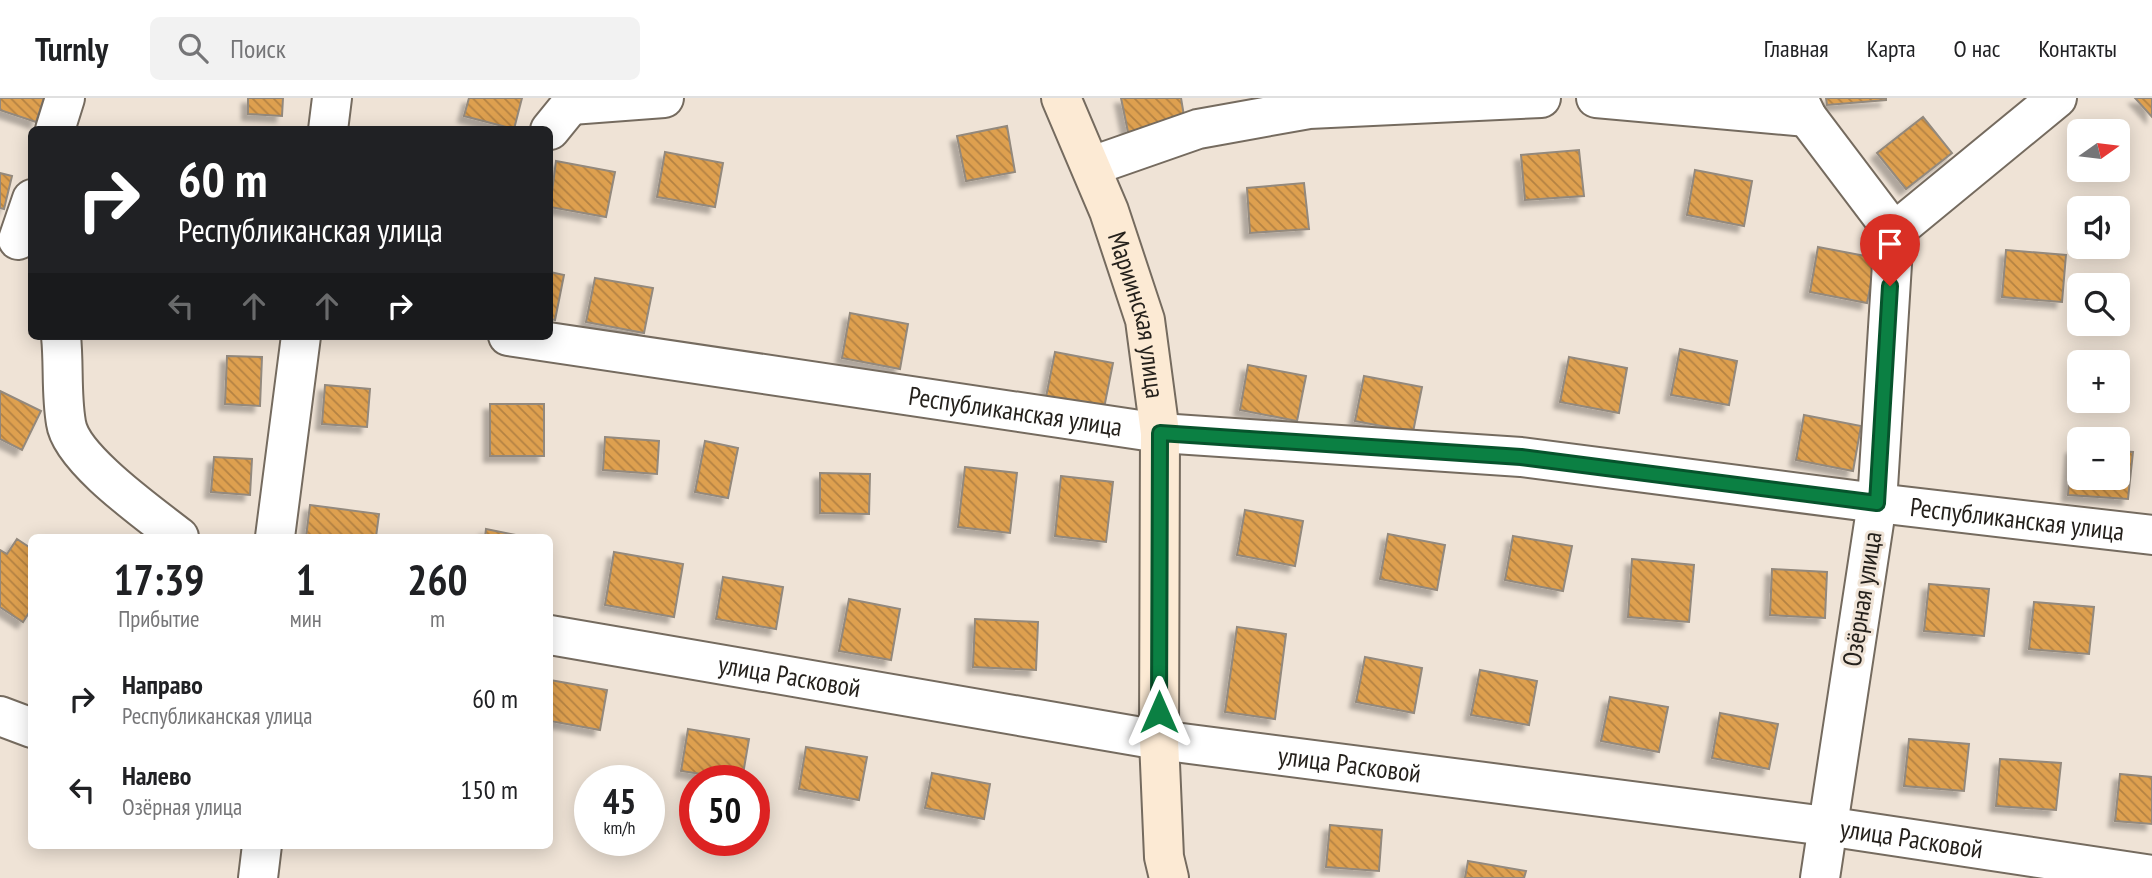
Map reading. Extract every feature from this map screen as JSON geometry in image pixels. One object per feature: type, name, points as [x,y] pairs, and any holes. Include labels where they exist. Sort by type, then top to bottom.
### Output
[{"type":"main road","name":"Мариинская улица","points":[[1061,98],[1092,166],[1145,320],[1160,433],[1158,740],[1164,857],[1169,878]]},
{"type":"street","points":[[56,126],[65,98]]},
{"type":"street","points":[[328,126],[332,98]]},
{"type":"street","points":[[565,111],[664,98]]},
{"type":"street","points":[[1092,166],[1198,130],[1309,109],[1541,98]]},
{"type":"street","points":[[1595,98],[1802,108],[1894,232],[2057,98]]},
{"type":"street","points":[[16,239],[28,209]]},
{"type":"street","name":"Озёрная улица","points":[[1819,878],[1877,503],[1894,232]]},
{"type":"street","points":[[61,340],[66,426],[78,447],[95,468],[175,534]]},
{"type":"street","points":[[275,534],[300,340]]},
{"type":"street","name":"Республиканская улица","points":[[535,340],[1160,433],[1521,457],[2152,535]]},
{"type":"street","name":"улица Расковой","points":[[553,636],[1158,740],[1826,826],[2152,876]]},
{"type":"street","points":[[0,716],[28,726]]},
{"type":"street","points":[[258,878],[262,849]]},
{"type":"building","points":[[0,98],[44,98],[36,122],[0,110]]},
{"type":"building","points":[[248,98],[283,98],[282,116],[248,114]]},
{"type":"building","points":[[469,98],[522,98],[515,126],[502,126],[464,116]]},
{"type":"building","points":[[1121,98],[1181,98],[1185,122],[1128,132]]},
{"type":"building","points":[[1826,98],[1886,98],[1886,100],[1827,105]]},
{"type":"building","points":[[2135,98],[2152,98],[2152,117]]},
{"type":"building","points":[[1923,117],[1952,153],[1906,189],[1877,153]]},
{"type":"building","points":[[1007,126],[1015,172],[966,181],[957,136]]},
{"type":"building","points":[[1579,150],[1584,196],[1525,200],[1521,155]]},
{"type":"building","points":[[665,152],[723,163],[715,207],[657,197]]},
{"type":"building","points":[[556,161],[615,172],[606,217],[553,208]]},
{"type":"building","points":[[1695,170],[1752,181],[1744,226],[1687,215]]},
{"type":"building","points":[[0,173],[12,176],[4,209],[0,208]]},
{"type":"building","points":[[1304,183],[1309,229],[1250,233],[1247,188]]},
{"type":"building","points":[[1818,247],[1876,258],[1867,303],[1810,292]]},
{"type":"building","points":[[2006,250],[2066,255],[2062,302],[2002,297]]},
{"type":"building","points":[[553,273],[564,275],[553,320]]},
{"type":"building","points":[[595,278],[653,288],[644,333],[586,322]]},
{"type":"building","points":[[850,313],[908,324],[900,369],[842,358]]},
{"type":"building","points":[[1680,349],[1737,361],[1729,405],[1671,395]]},
{"type":"building","points":[[1055,352],[1113,363],[1104,408],[1046,397]]},
{"type":"building","points":[[227,356],[262,357],[260,406],[225,404]]},
{"type":"building","points":[[1569,357],[1627,368],[1619,413],[1560,402]]},
{"type":"building","points":[[1248,365],[1306,376],[1297,421],[1240,410]]},
{"type":"building","points":[[1364,376],[1422,387],[1413,432],[1355,421]]},
{"type":"building","points":[[325,385],[370,389],[367,427],[322,424]]},
{"type":"building","points":[[0,391],[41,411],[22,450],[0,439]]},
{"type":"building","points":[[490,404],[544,404],[544,456],[490,456]]},
{"type":"building","points":[[1804,415],[1861,426],[1853,471],[1796,460]]},
{"type":"building","points":[[605,437],[659,441],[657,474],[603,470]]},
{"type":"building","points":[[705,441],[738,448],[728,498],[695,492]]},
{"type":"building","points":[[2130,452],[2133,452],[2130,480]]},
{"type":"building","points":[[214,457],[252,459],[250,495],[211,492]]},
{"type":"building","points":[[965,467],[1017,473],[1010,533],[958,527]]},
{"type":"building","points":[[820,473],[870,474],[869,514],[820,513]]},
{"type":"building","points":[[1061,476],[1113,482],[1106,542],[1055,536]]},
{"type":"building","points":[[2068,490],[2129,490],[2128,499],[2068,495]]},
{"type":"building","points":[[310,505],[379,514],[376,534],[306,534]]},
{"type":"building","points":[[1245,510],[1303,521],[1295,566],[1237,555]]},
{"type":"building","points":[[486,529],[511,534],[485,534]]},
{"type":"building","points":[[1388,534],[1445,545],[1437,590],[1380,579]]},
{"type":"building","points":[[1513,536],[1572,546],[1563,591],[1505,580]]},
{"type":"building","points":[[17,539],[28,546],[28,614],[23,622],[0,607],[0,550],[7,554]]},
{"type":"building","points":[[614,552],[683,564],[674,617],[605,605]]},
{"type":"building","points":[[1632,559],[1694,565],[1689,622],[1628,617]]},
{"type":"building","points":[[1772,569],[1827,572],[1825,618],[1770,615]]},
{"type":"building","points":[[723,577],[783,587],[776,629],[716,619]]},
{"type":"building","points":[[1929,584],[1989,589],[1984,636],[1924,631]]},
{"type":"building","points":[[849,599],[900,609],[891,660],[839,651]]},
{"type":"building","points":[[2034,602],[2094,607],[2089,654],[2029,649]]},
{"type":"building","points":[[975,619],[1038,622],[1036,670],[973,667]]},
{"type":"building","points":[[1237,627],[1286,634],[1275,719],[1225,712]]},
{"type":"building","points":[[1365,657],[1422,668],[1414,713],[1356,702]]},
{"type":"building","points":[[1480,670],[1537,681],[1529,725],[1471,715]]},
{"type":"building","points":[[553,681],[607,690],[600,730],[553,722]]},
{"type":"building","points":[[1610,697],[1668,707],[1659,752],[1601,741]]},
{"type":"building","points":[[1720,713],[1778,724],[1769,769],[1712,758]]},
{"type":"building","points":[[688,729],[749,739],[745,765],[682,765]]},
{"type":"building","points":[[1909,739],[1969,744],[1964,791],[1904,786]]},
{"type":"building","points":[[806,747],[867,757],[859,800],[799,789]]},
{"type":"building","points":[[2000,759],[2061,763],[2056,810],[1996,806]]},
{"type":"building","points":[[932,773],[990,784],[984,819],[925,808]]},
{"type":"building","points":[[2120,774],[2152,777],[2152,824],[2115,821]]},
{"type":"building","points":[[1330,825],[1382,830],[1379,871],[1326,867]]},
{"type":"building","points":[[1468,861],[1526,871],[1524,878],[1465,878]]},
{"type":"route","points":[[1159,712],[1160,433],[1521,457],[1877,503],[1890,286]]}]
